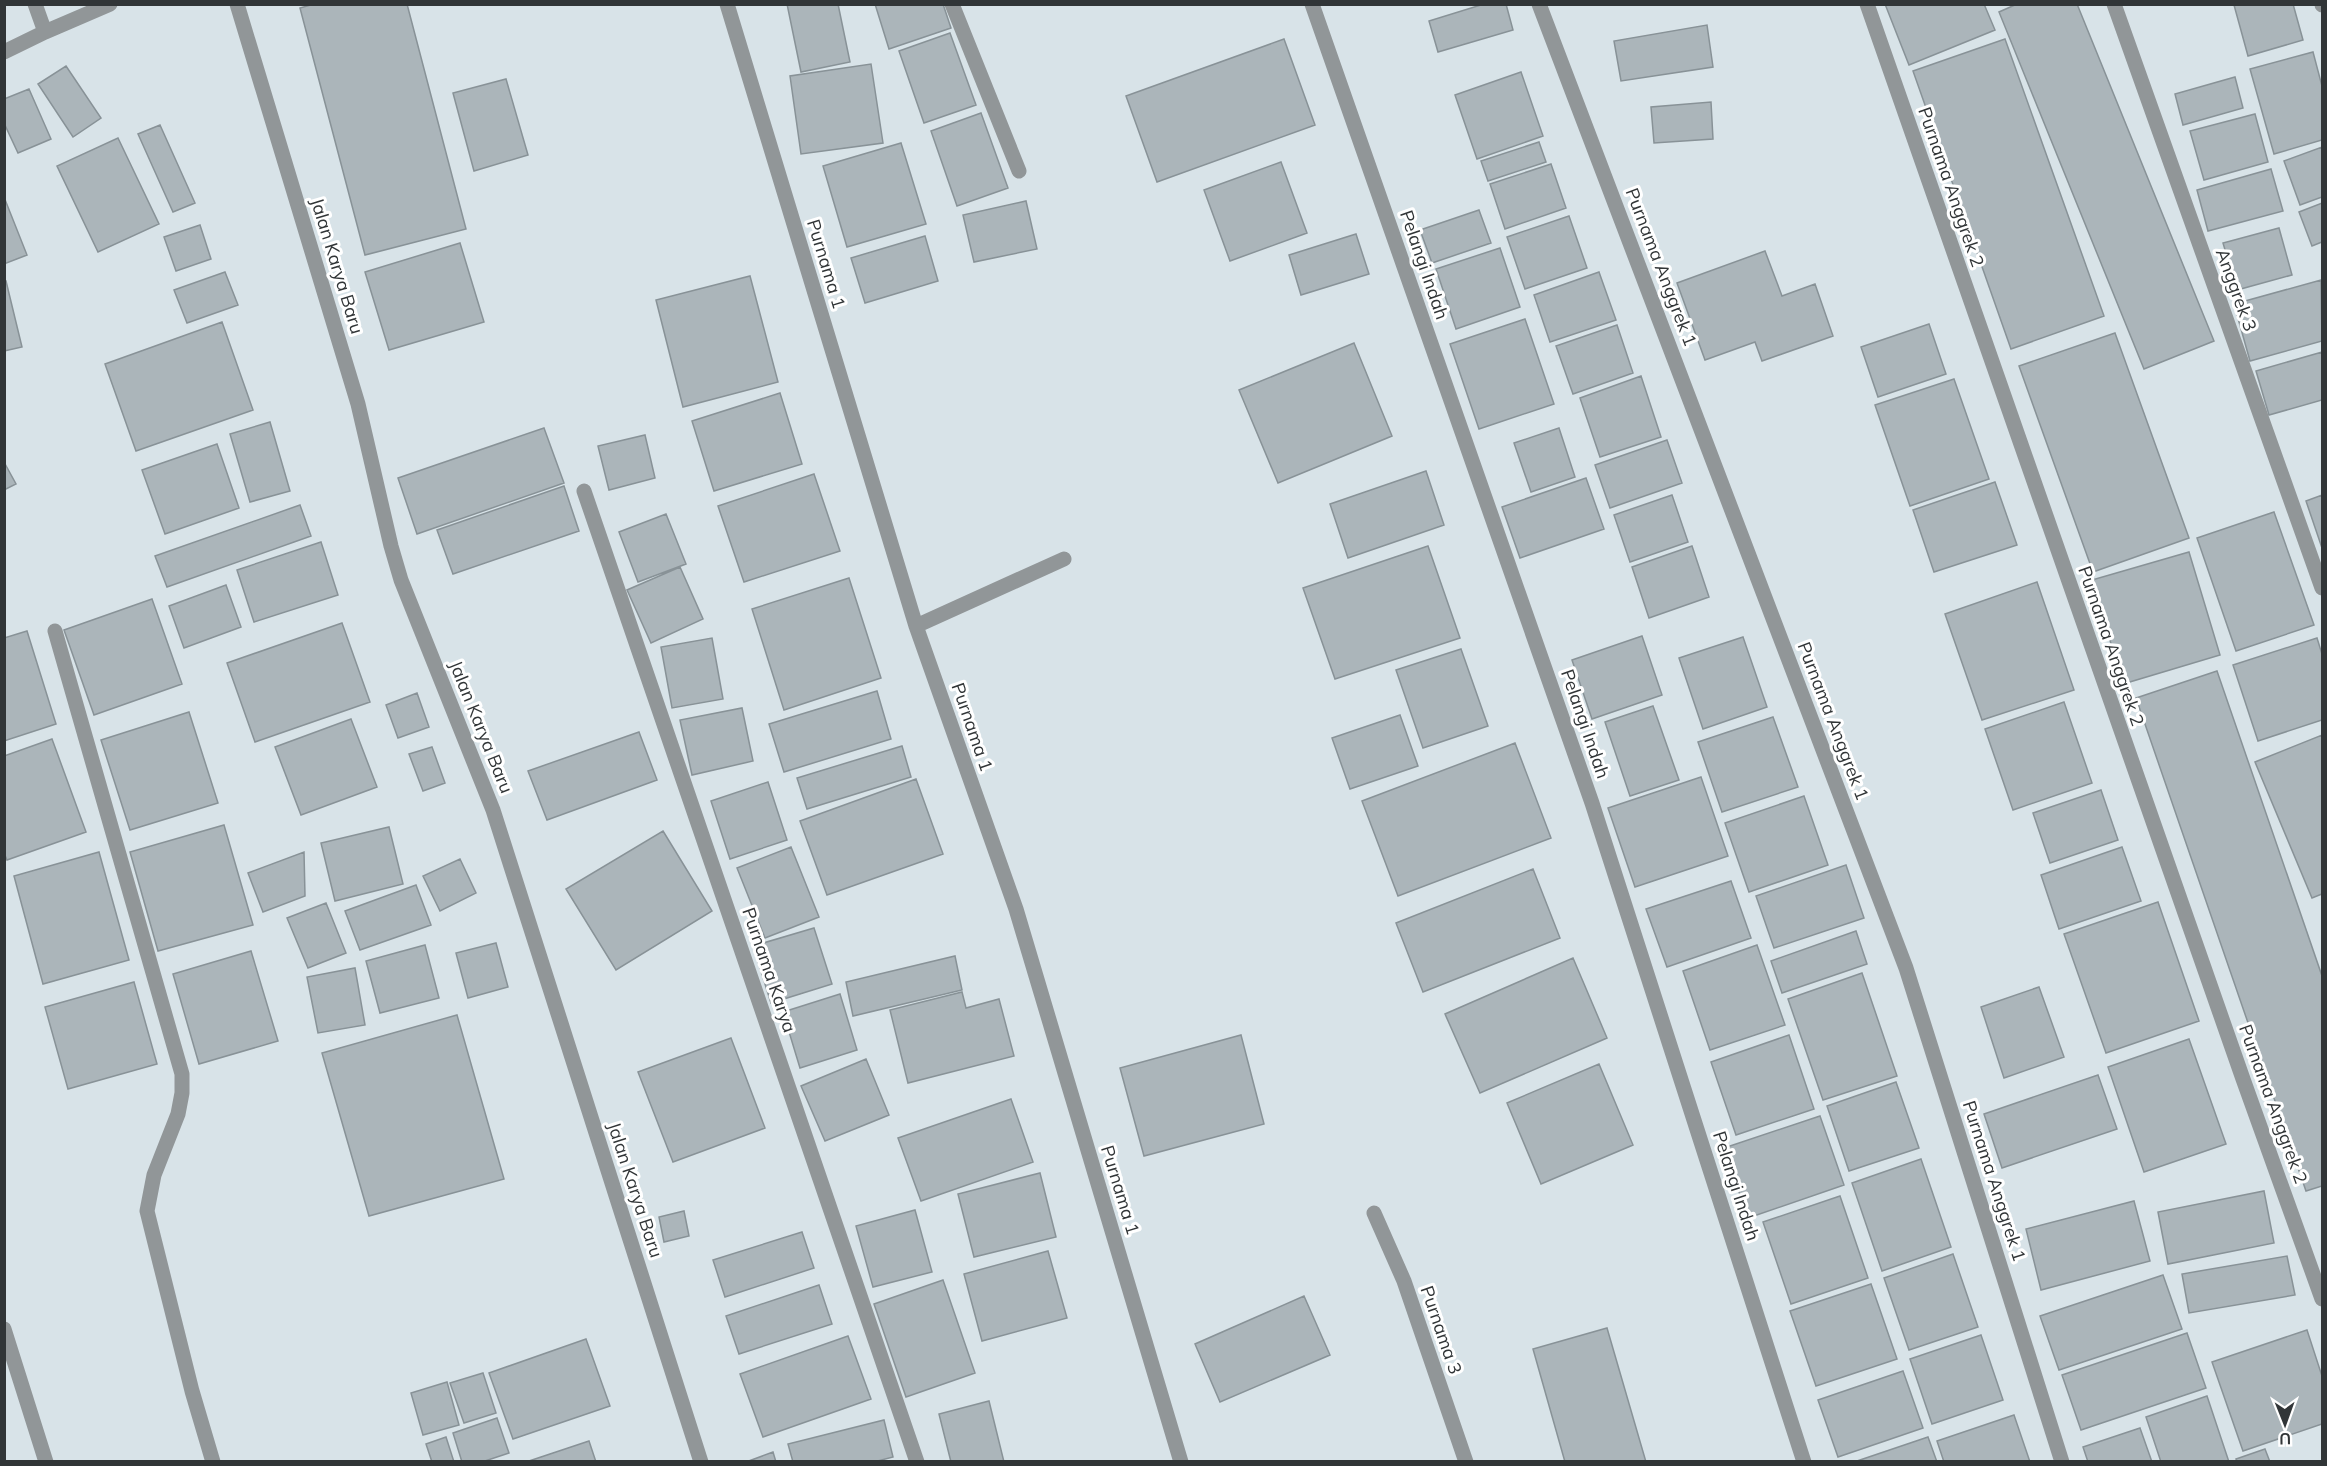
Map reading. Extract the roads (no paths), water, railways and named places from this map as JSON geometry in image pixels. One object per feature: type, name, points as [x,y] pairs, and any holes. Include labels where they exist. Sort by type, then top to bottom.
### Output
[{"type":"street","points":[[34,4],[45,32]]},
{"type":"street","points":[[4,52],[110,4]]},
{"type":"street","name":"Jalan Karya Baru","points":[[237,4],[358,404],[401,580],[493,810],[701,1461]]},
{"type":"street","name":"Purnama 1","points":[[727,4],[916,626],[1016,909],[1180,1461]]},
{"type":"street","points":[[952,4],[1019,171]]},
{"type":"street","name":"Pelangi Indah","points":[[1312,4],[1592,804],[1803,1461]]},
{"type":"street","name":"Purnama Anggrek 1","points":[[1539,4],[1906,968],[2062,1461]]},
{"type":"street","name":"Purnama Anggrek 2","points":[[1867,4],[2322,1299]]},
{"type":"street","name":"Anggrek 3","points":[[2114,4],[2322,588]]},
{"type":"street","name":"Purnama Karya","points":[[584,491],[917,1461]]},
{"type":"street","points":[[916,626],[1064,559]]},
{"type":"street","points":[[55,630],[182,1074],[182,1093],[178,1114],[154,1175],[147,1211],[192,1390],[213,1461]]},
{"type":"street","name":"Purnama 3","points":[[1374,1213],[1404,1281],[1466,1461]]},
{"type":"street","points":[[4,1329],[46,1461]]}]
